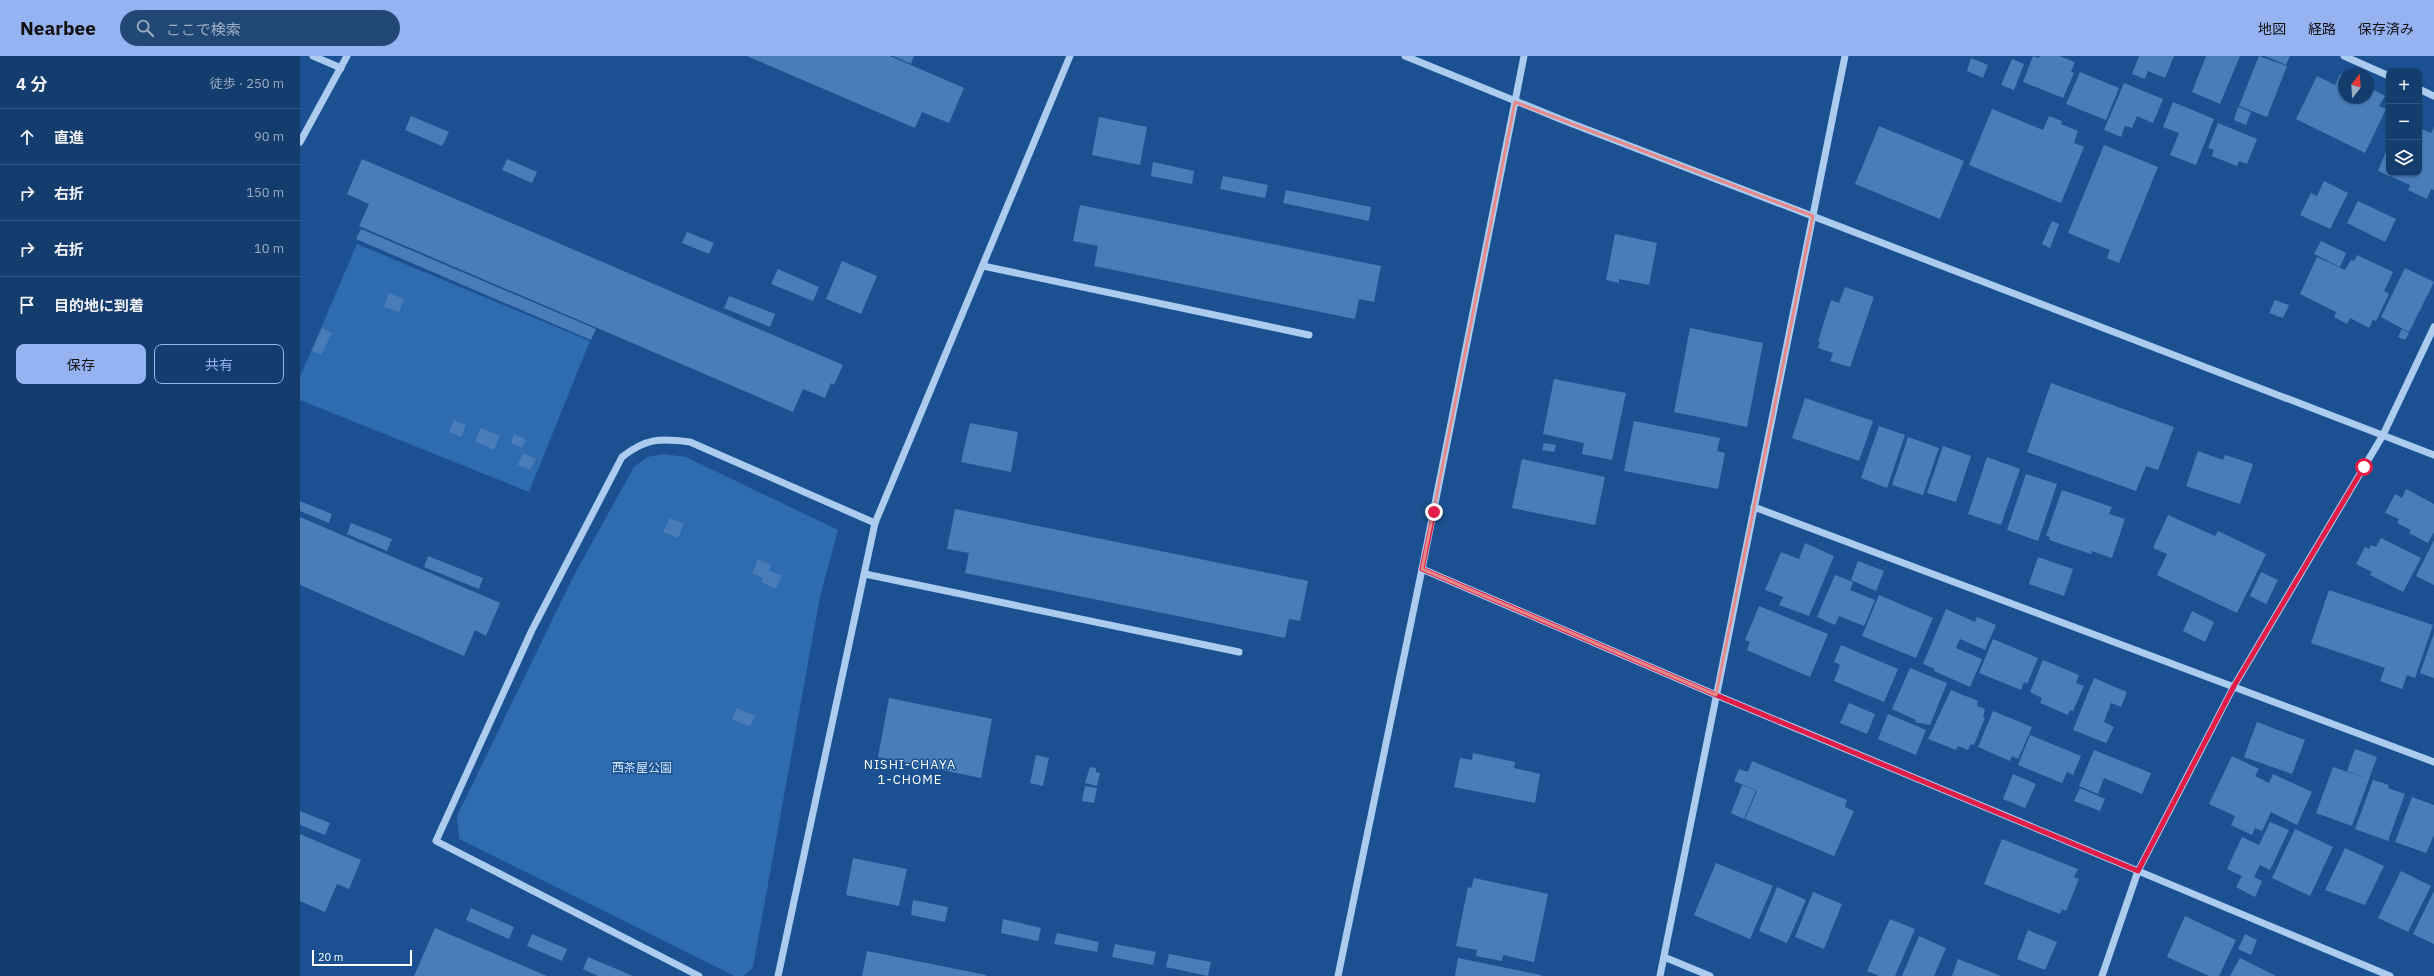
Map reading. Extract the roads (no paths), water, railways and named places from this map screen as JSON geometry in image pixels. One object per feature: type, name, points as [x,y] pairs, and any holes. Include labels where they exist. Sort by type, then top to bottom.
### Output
[{"type":"street","points":[[313,56],[341,68]]},
{"type":"street","points":[[300,142],[347,56]]},
{"type":"street","points":[[778,976],[875,523],[1070,56]]},
{"type":"street","points":[[1405,56],[1515,102],[2434,455]]},
{"type":"street","points":[[1338,976],[1422,569],[1524,56]]},
{"type":"street","points":[[1660,976],[1845,56]]},
{"type":"street","points":[[2344,56],[2386,75]]},
{"type":"street","points":[[2422,90],[2434,96]]},
{"type":"street","points":[[983,266],[1309,335]]},
{"type":"street","points":[[2102,976],[2138,871],[2234,686],[2382,435],[2434,327]]},
{"type":"street","points":[[699,976],[436,841],[532,630],[622,457],[638,444],[665,439],[690,442],[875,523]]},
{"type":"street","points":[[1754,507],[2434,762]]},
{"type":"street","points":[[1422,569],[1716,695],[2390,976]]},
{"type":"street","points":[[865,574],[1238,652]]},
{"type":"street","points":[[1664,957],[1710,976]]},
{"type":"district","name":"NISHI-CHAYA 1-CHOME","points":[[910,772]]},
{"type":"park label","name":"西茶屋公園","points":[[642,768]]}]
